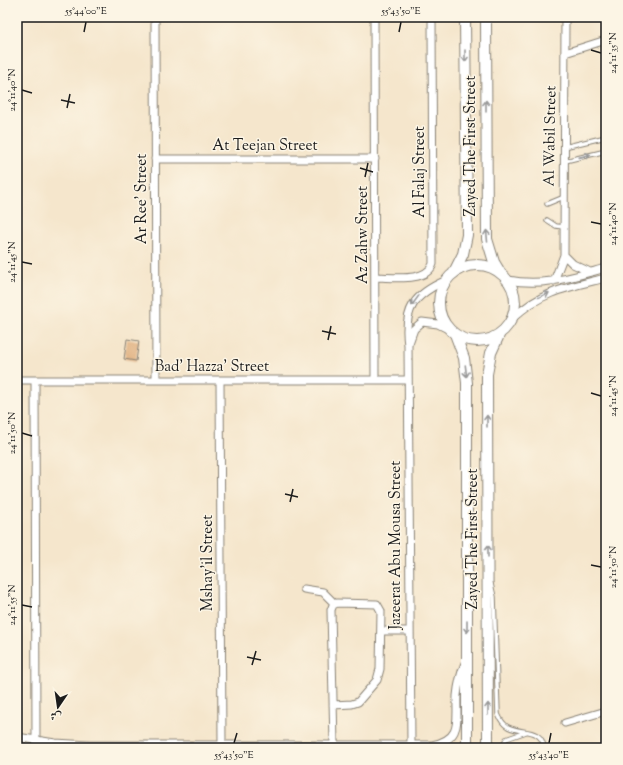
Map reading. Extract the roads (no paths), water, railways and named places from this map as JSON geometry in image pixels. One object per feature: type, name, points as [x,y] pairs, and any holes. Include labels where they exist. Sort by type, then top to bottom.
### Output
[{"type":"main road","name":"Zayed The First Street","points":[[454,272],[463,254],[467,235],[465,17]]},
{"type":"main road","name":"Zayed The First Street","points":[[486,17],[487,239],[494,262],[500,272]]},
{"type":"main road","points":[[474,265],[487,266],[500,272],[508,280],[515,298],[513,318],[500,333],[481,341],[468,340],[453,332],[443,320],[439,302],[441,291],[447,280],[454,272],[474,265]]},
{"type":"main road","name":"Zayed The First Street","points":[[453,332],[464,358],[467,383],[467,748]]},
{"type":"main road","name":"Zayed The First Street","points":[[488,748],[487,374],[491,353],[500,333]]},
{"type":"street","name":"Ar Ree' Street","points":[[154,17],[156,380]]},
{"type":"street","name":"Az Zahw Street","points":[[374,17],[376,277],[375,380]]},
{"type":"street","name":"Al Falaj Street","points":[[376,277],[421,276],[429,272],[433,264],[432,17]]},
{"type":"street","name":"Al Wabil Street","points":[[554,281],[564,255],[565,17]]},
{"type":"street","points":[[565,53],[606,40]]},
{"type":"street","name":"At Teejan Street","points":[[155,159],[375,159]]},
{"type":"street","points":[[564,255],[579,268],[592,272]]},
{"type":"street","points":[[508,280],[528,284],[554,281],[606,268]]},
{"type":"street","points":[[513,318],[531,302],[541,296],[564,288],[606,278]]},
{"type":"street","name":"Jazeerat Abu Mousa Street","points":[[413,746],[410,630],[408,345],[406,322],[412,305],[425,290],[447,280]]},
{"type":"street","name":"Jazeerat Abu Mousa Street","points":[[408,345],[414,329],[422,322],[438,324],[453,332]]},
{"type":"street","name":"Bad' Hazza' Street","points":[[17,380],[408,380]]},
{"type":"street","points":[[35,380],[36,741]]},
{"type":"street","name":"Mshay'il Street","points":[[220,380],[222,745]]},
{"type":"street","points":[[304,589],[323,592],[335,604],[377,604],[381,611],[380,668],[374,685],[358,702],[333,705]]},
{"type":"street","points":[[334,745],[331,610],[335,604]]},
{"type":"street","points":[[381,631],[410,630]]},
{"type":"street","points":[[17,738],[90,745],[222,745],[300,747],[334,745],[432,745],[448,740],[455,732],[458,687],[467,659]]},
{"type":"street","points":[[565,723],[606,711]]},
{"type":"street","points":[[432,745],[445,748]]},
{"type":"lane","points":[[564,147],[606,137]]},
{"type":"lane","points":[[564,161],[606,151]]},
{"type":"lane","points":[[547,204],[564,197]]},
{"type":"lane","points":[[547,220],[556,226],[564,227]]},
{"type":"lane","points":[[488,580],[494,597],[498,714],[504,724],[509,728],[529,732],[541,738],[544,748]]},
{"type":"lane","points":[[501,748],[506,738],[529,732]]}]
